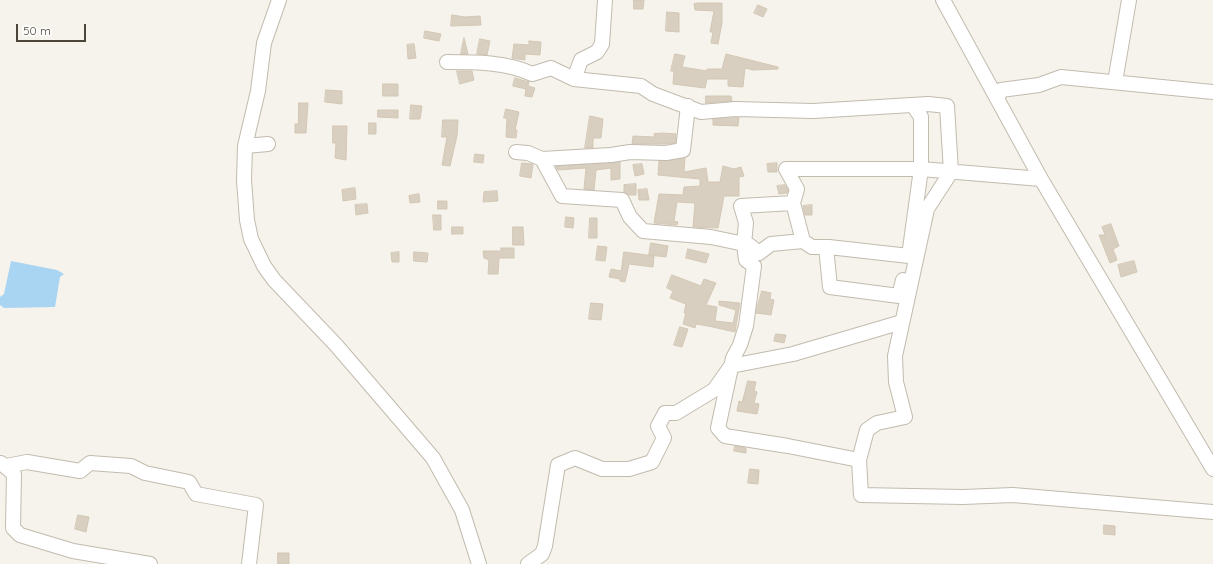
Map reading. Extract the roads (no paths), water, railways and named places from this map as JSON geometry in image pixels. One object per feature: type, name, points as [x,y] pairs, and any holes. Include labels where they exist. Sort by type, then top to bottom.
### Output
[{"type":"street","points":[[279,0],[264,43],[258,91],[245,146],[244,180],[247,220],[251,239],[264,266],[274,280],[336,345],[433,458],[462,510],[479,564]]},
{"type":"street","points":[[574,79],[581,60],[597,52],[602,44],[605,0]]},
{"type":"street","points":[[943,0],[1041,179],[1213,469]]},
{"type":"street","points":[[1115,82],[1129,0]]},
{"type":"street","points":[[448,62],[480,62],[523,69],[532,74],[551,68],[574,79],[641,86],[652,94],[701,112],[735,109],[820,110],[928,104],[947,106],[951,172],[927,209],[895,356],[896,382],[905,417],[877,423],[867,430],[859,460],[861,495],[963,497],[1013,495],[1213,512]]},
{"type":"street","points":[[997,99],[1002,90],[1039,84],[1061,77],[1213,92]]},
{"type":"street","points":[[826,247],[830,287],[899,296],[909,256],[921,169],[921,117],[913,105]]},
{"type":"street","points":[[516,152],[542,159],[610,155],[630,152],[666,153],[683,150],[688,106]]},
{"type":"street","points":[[245,146],[268,144]]},
{"type":"street","points":[[542,159],[562,196],[622,200],[630,217],[642,231],[711,237],[749,245],[759,252],[771,244],[803,241],[812,247],[826,247],[909,256]]},
{"type":"street","points":[[803,241],[793,203],[797,189],[786,169],[921,169],[1041,179]]},
{"type":"street","points":[[793,203],[741,206],[746,223],[744,244],[746,260],[754,266],[746,326],[740,345],[733,358],[718,428],[725,436],[788,446],[859,460]]},
{"type":"street","points":[[528,564],[542,554],[545,546],[558,465],[575,458],[602,469],[629,469],[652,462],[664,438],[658,426],[665,413],[676,413],[714,390],[731,366],[793,354],[902,322]]},
{"type":"street","points":[[3,465],[27,462],[80,471],[90,463],[131,466],[145,473],[189,482],[196,494],[256,506],[249,564]]},
{"type":"street","points":[[3,465],[14,474],[13,528],[20,535],[73,551],[150,564]]},
{"type":"water","points":[[11,261],[57,270],[64,274],[60,277],[55,307],[4,308],[0,305],[0,297],[4,294]]}]
